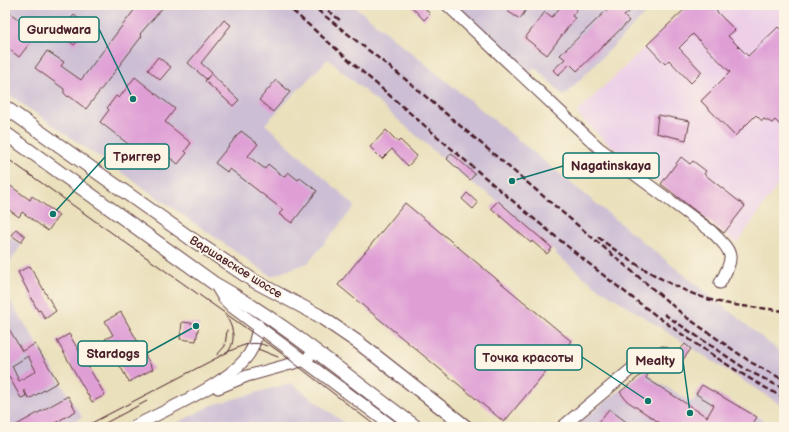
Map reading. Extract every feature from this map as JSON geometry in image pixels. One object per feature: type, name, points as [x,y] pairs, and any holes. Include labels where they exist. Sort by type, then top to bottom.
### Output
[{"type":"main road","name":"Варшавское шоссе","points":[[5,107],[248,277],[318,315],[359,343],[466,427]]},
{"type":"main road","name":"Варшавское шоссе","points":[[5,133],[215,284],[238,297],[315,351],[416,427]]},
{"type":"street","points":[[447,5],[599,148],[711,231],[727,247],[731,260],[730,266],[720,283]]},
{"type":"street","points":[[215,284],[224,299],[232,307],[393,427]]},
{"type":"street","points":[[133,427],[200,393],[231,374],[240,366],[253,348],[258,325]]},
{"type":"street","points":[[200,393],[219,388],[247,376],[305,360],[315,351]]},
{"type":"street","points":[[562,427],[641,361],[663,352]]},
{"type":"shaded area","points":[[5,5],[353,5],[784,355],[784,407],[594,285],[557,255],[552,248],[498,201],[464,177],[328,59],[265,124],[355,206],[308,263],[271,276],[5,92]]},
{"type":"shaded area","points":[[455,5],[654,5],[564,96],[536,68],[526,74]]},
{"type":"shaded area","points":[[689,5],[784,5],[784,176],[737,243],[607,143],[576,113]]},
{"type":"shaded area","points":[[5,234],[21,245],[5,271]]},
{"type":"shaded area","points":[[5,292],[82,417],[64,427],[5,427]]},
{"type":"shaded area","points":[[646,370],[654,380],[692,402],[702,385],[776,427],[573,427]]},
{"type":"shaded area","points":[[291,383],[350,427],[169,427],[212,405]]},
{"type":"building","points":[[138,5],[165,5],[140,34],[142,36],[86,109],[69,96],[68,97],[64,93],[64,89],[35,68],[47,51],[64,62],[61,66],[81,80]]},
{"type":"building","points":[[410,5],[422,5],[430,14],[424,20]]},
{"type":"building","points":[[511,5],[529,5],[520,19],[507,11]]},
{"type":"building","points":[[562,5],[580,5],[572,16],[575,18],[547,55],[525,38],[545,12],[552,17]]},
{"type":"building","points":[[612,5],[619,10],[624,5],[630,11],[624,16],[629,21],[577,71],[570,64],[558,75],[553,70],[565,59],[560,55]]},
{"type":"building","points":[[689,5],[722,5],[716,11],[735,30],[728,36],[748,56],[778,27],[784,33],[784,129],[775,120],[772,123],[764,119],[762,121],[756,115],[735,136],[701,101],[730,72],[693,34],[679,48],[702,72],[691,83],[669,60],[665,64],[647,45]]},
{"type":"building","points":[[5,9],[37,34],[19,57],[5,46]]},
{"type":"building","points":[[74,15],[90,28],[74,45],[59,33]]},
{"type":"building","points":[[224,20],[231,25],[201,63],[239,100],[233,106],[205,81],[210,75],[206,79],[188,63]]},
{"type":"building","points":[[158,57],[171,67],[160,80],[148,70]]},
{"type":"building","points":[[135,77],[175,109],[165,122],[191,143],[185,151],[187,153],[178,164],[169,157],[160,169],[100,122],[109,110],[107,108],[116,96],[119,98]]},
{"type":"building","points":[[276,80],[290,92],[273,112],[259,100]]},
{"type":"building","points":[[658,115],[690,121],[686,140],[656,133]]},
{"type":"building","points":[[386,130],[398,142],[400,140],[417,156],[408,166],[392,149],[382,159],[370,147]]},
{"type":"building","points":[[241,131],[258,144],[248,156],[265,169],[268,164],[284,177],[288,172],[298,180],[300,178],[317,191],[292,223],[279,214],[283,210],[230,169],[227,172],[215,163]]},
{"type":"building","points":[[451,153],[475,174],[470,180],[447,159]]},
{"type":"building","points":[[681,157],[690,164],[693,161],[706,171],[704,174],[745,206],[724,233],[661,184]]},
{"type":"building","points":[[5,182],[30,200],[32,196],[59,215],[48,231],[22,212],[19,217],[5,207]]},
{"type":"building","points":[[467,193],[478,203],[473,209],[462,199]]},
{"type":"building","points":[[498,201],[552,248],[547,254],[532,241],[531,243],[491,208]]},
{"type":"building","points":[[405,203],[571,341],[504,422],[338,285]]},
{"type":"building","points":[[16,229],[25,236],[21,242],[11,235]]},
{"type":"building","points":[[30,266],[56,311],[45,319],[40,310],[38,311],[18,272]]},
{"type":"building","points":[[121,312],[153,369],[129,382],[105,339],[113,335],[105,321]]},
{"type":"building","points":[[5,322],[22,351],[35,344],[58,382],[29,399],[24,390],[26,396],[21,398],[5,370]],"holes":[[[28,356],[36,371],[19,381],[12,366]]]},
{"type":"building","points":[[182,322],[199,324],[196,341],[180,339]]},
{"type":"building","points":[[69,334],[105,395],[92,402],[57,341]]},
{"type":"building","points":[[685,344],[691,349],[679,365],[672,359]]},
{"type":"building","points":[[652,366],[646,378],[707,417],[714,405],[696,394],[702,385],[757,417],[752,425],[750,424],[748,427],[666,427],[627,401],[620,392]]},
{"type":"building","points":[[68,396],[76,411],[48,427],[13,427]]},
{"type":"building","points":[[609,409],[633,427],[595,427]]},
{"type":"tram line","points":[[5,157],[281,353],[377,427]]},
{"type":"tram line","points":[[225,315],[233,333],[231,347],[228,352]]},
{"type":"tram line","points":[[217,355],[225,346],[227,330]]},
{"type":"tram line","points":[[84,427],[244,345],[258,343],[267,346]]},
{"type":"tram line","points":[[258,349],[278,357]]},
{"type":"tram line","points":[[98,427],[147,401]]},
{"type":"railway","points":[[286,5],[378,86],[533,218],[623,291],[685,337],[750,379],[784,398]]},
{"type":"railway","points":[[311,5],[405,79],[686,317],[752,363],[784,380]]},
{"type":"railway","points":[[321,5],[341,21]]},
{"type":"railway","points":[[598,237],[641,267],[675,286],[692,293],[708,299],[739,306],[784,311]]},
{"type":"railway","points":[[664,314],[747,370],[784,389]]},
{"type":"place","name":"Gurudwara","points":[[133,99]]},
{"type":"place","name":"Nagatinskaya","points":[[512,181]]},
{"type":"place","name":"Триггер","points":[[53,214]]},
{"type":"place","name":"Stardogs","points":[[196,326]]},
{"type":"place","name":"Точка красоты","points":[[648,401]]},
{"type":"place","name":"Mealty","points":[[690,413]]}]
